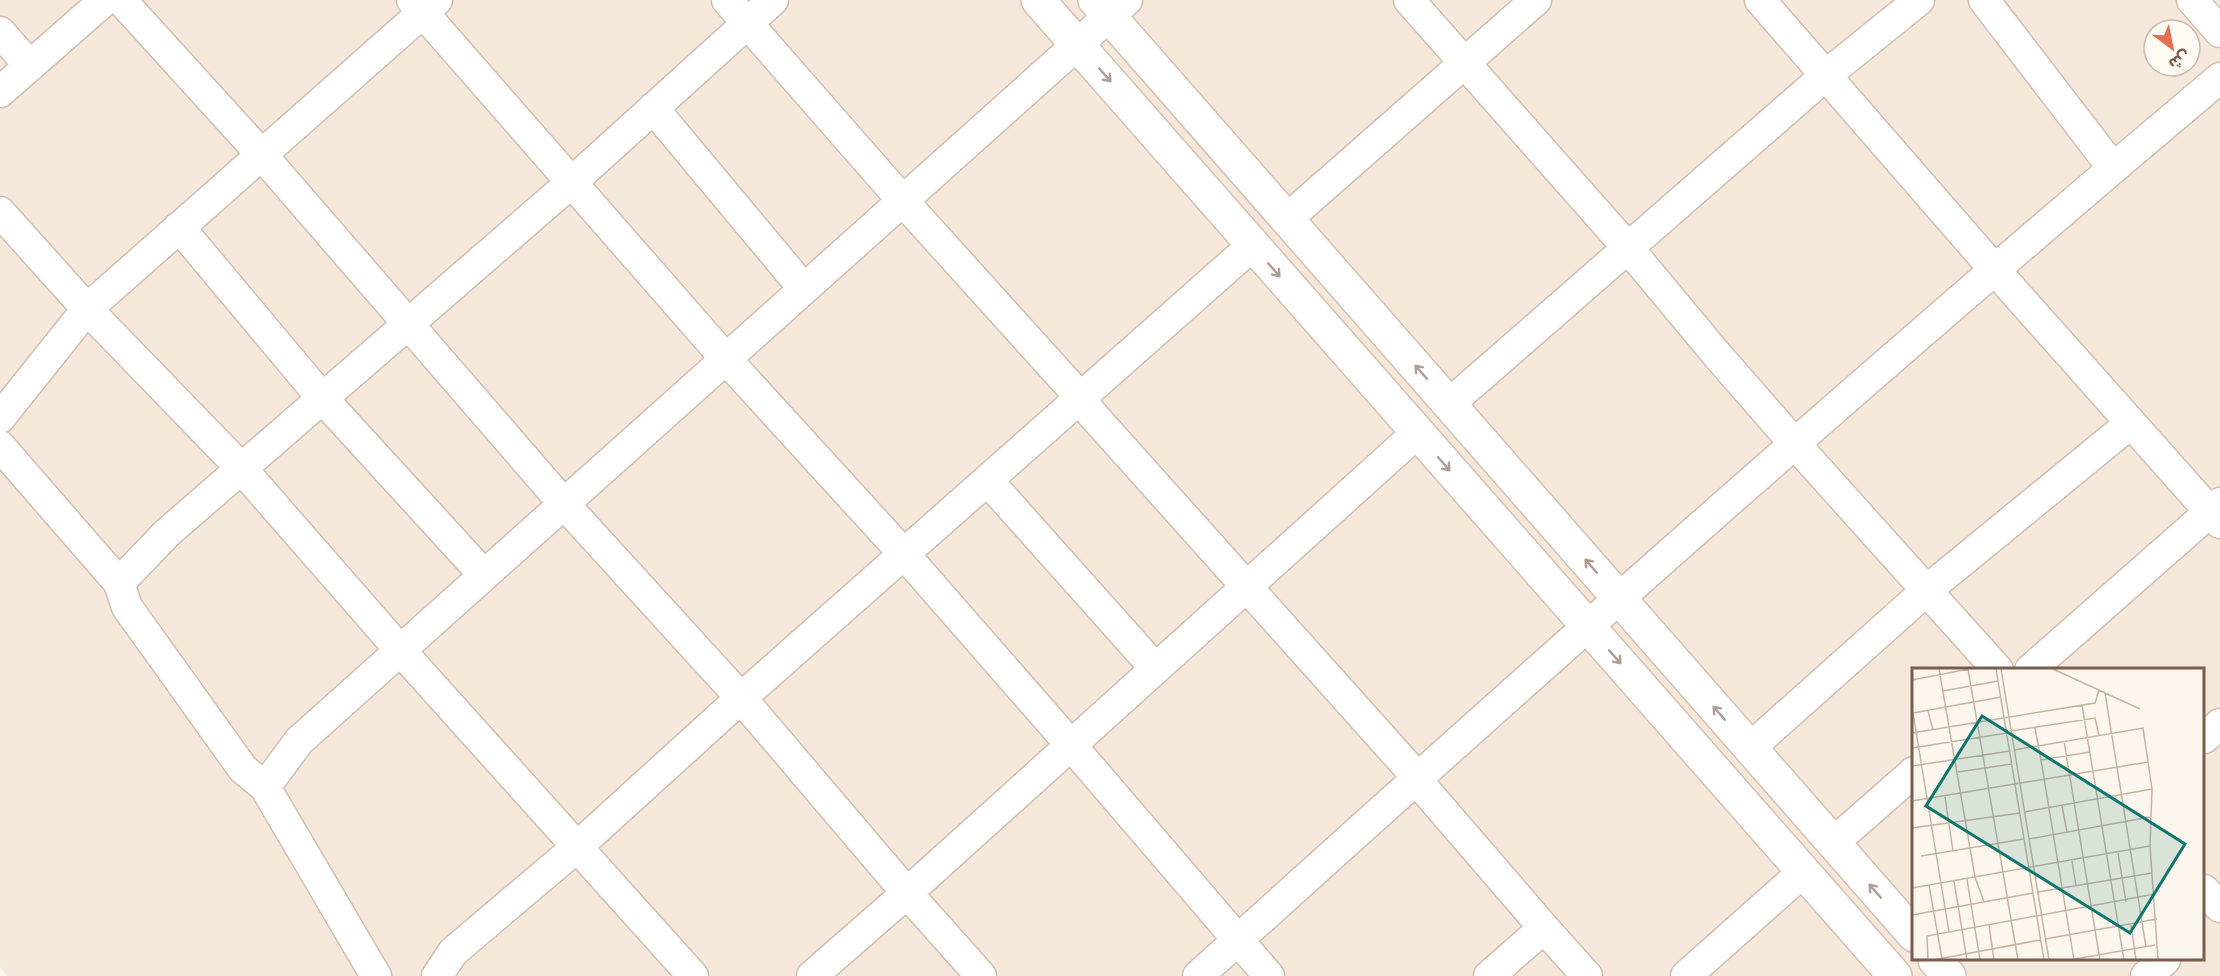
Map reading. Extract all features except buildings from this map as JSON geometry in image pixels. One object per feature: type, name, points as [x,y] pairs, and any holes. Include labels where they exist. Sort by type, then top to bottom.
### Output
[{"type":"main road","points":[[1038,0],[1895,976]]},
{"type":"main road","points":[[1110,6],[1287,219],[1912,934]]},
{"type":"street","points":[[0,92],[105,0]]},
{"type":"street","points":[[121,0],[261,153],[564,504],[741,698],[981,976]]},
{"type":"street","points":[[727,0],[903,201],[1081,398],[1091,413],[1245,587],[1418,778],[1426,791],[1587,976]]},
{"type":"street","points":[[119,583],[167,533],[572,182],[773,0]]},
{"type":"street","points":[[1409,0],[1628,248],[1795,444],[1996,668]]},
{"type":"street","points":[[1287,219],[1536,0]]},
{"type":"street","points":[[1760,0],[2131,423],[2216,512],[2032,668]]},
{"type":"street","points":[[1449,404],[1826,76],[1919,0]]},
{"type":"street","points":[[1984,0],[2113,168]]},
{"type":"street","points":[[2192,0],[2220,32]]},
{"type":"street","points":[[0,417],[87,309],[424,4],[572,182],[726,359],[904,554],[1269,976]]},
{"type":"street","points":[[265,787],[299,741],[1078,44],[1110,6]]},
{"type":"street","points":[[0,32],[30,66]]},
{"type":"street","points":[[1198,976],[1587,626],[1994,269],[2220,78]]},
{"type":"street","points":[[653,108],[804,289]]},
{"type":"street","points":[[0,212],[87,309],[242,468],[400,650],[693,976]]},
{"type":"street","points":[[179,227],[323,399],[484,575]]},
{"type":"street","points":[[437,976],[453,952],[577,847],[741,698],[1252,246]]},
{"type":"street","points":[[1750,748],[1927,590],[2131,423]]},
{"type":"street","points":[[812,976],[1417,433]]},
{"type":"street","points":[[0,446],[119,583],[127,608],[243,769],[265,787],[376,976]]},
{"type":"street","points":[[988,481],[1155,668]]},
{"type":"street","points":[[2205,737],[2220,724]]},
{"type":"street","points":[[1833,843],[1912,774]]},
{"type":"street","points":[[1686,976],[1803,872]]},
{"type":"street","points":[[2205,891],[2220,909],[2205,924]]},
{"type":"street","points":[[1489,976],[1544,928]]},
{"type":"street","points":[[2146,976],[2164,961]]},
{"type":"shaded area","points":[[0,0],[2220,0],[2220,976],[7,976],[0,967]]}]
